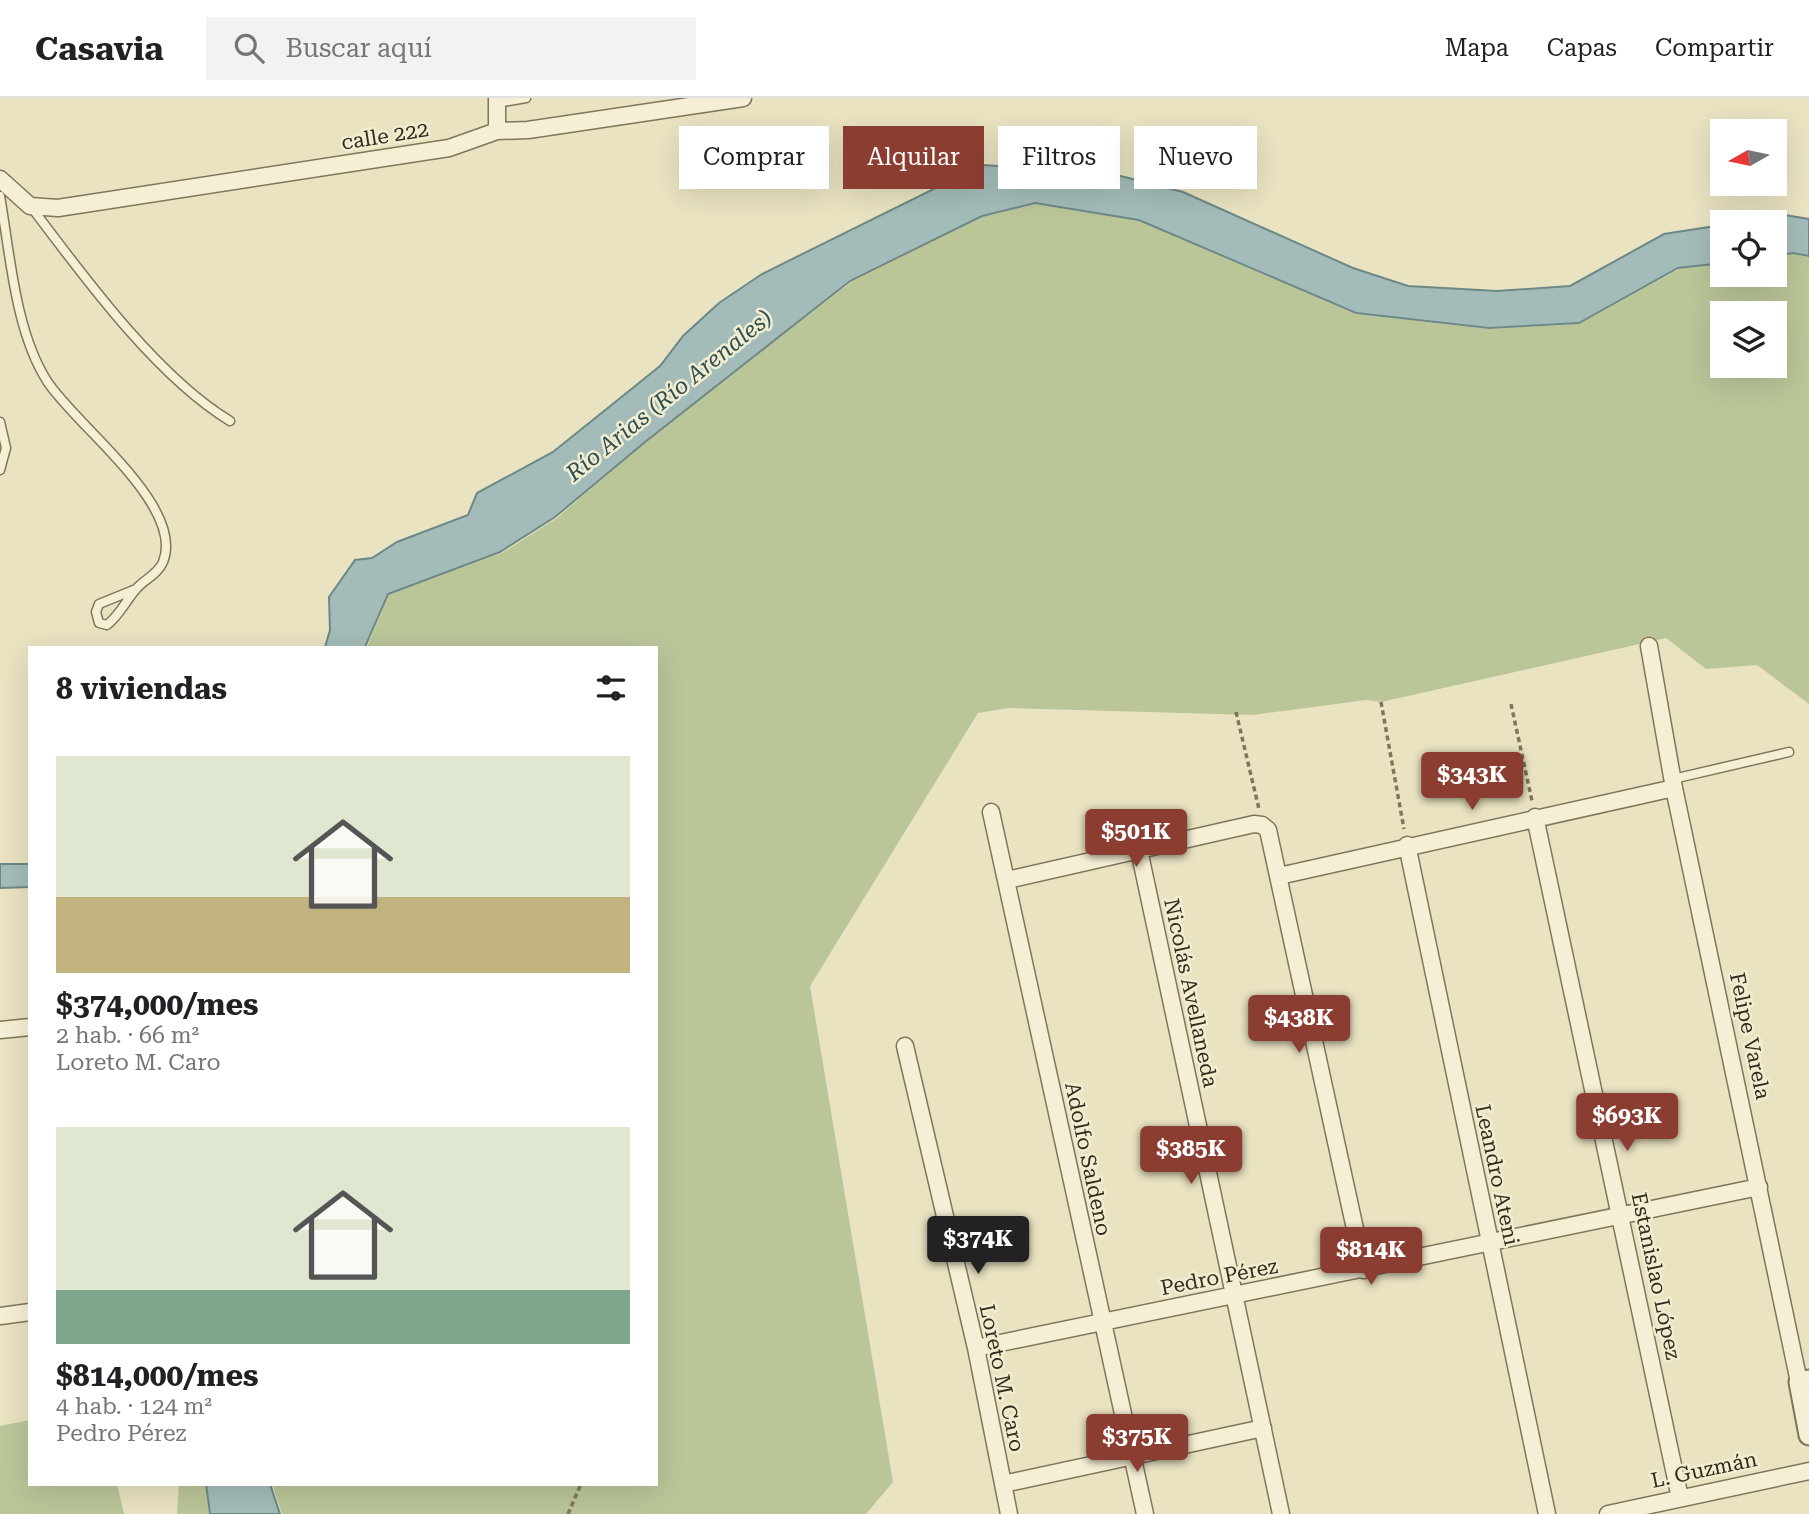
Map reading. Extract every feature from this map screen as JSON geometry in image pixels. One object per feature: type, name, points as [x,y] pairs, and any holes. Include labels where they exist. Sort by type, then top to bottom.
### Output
[{"type":"street","name":"calle 222","points":[[30,206],[58,208],[449,148],[497,131],[528,130],[743,98]]},
{"type":"street","points":[[497,100],[497,131]]},
{"type":"street","points":[[0,179],[30,206]]},
{"type":"street","name":"Felipe Varela","points":[[1649,646],[1673,784],[1759,1187],[1804,1381],[1809,1435]]},
{"type":"street","points":[[1279,876],[1673,784]]},
{"type":"street","name":"Adolfo Saldeno","points":[[992,812],[1101,1322],[1145,1514]]},
{"type":"street","name":"Estanislao López","points":[[1535,817],[1680,1498]]},
{"type":"street","points":[[1007,880],[1254,824],[1262,825],[1268,830],[1364,1270]]},
{"type":"street","name":"Leandro Ateni","points":[[1407,845],[1547,1514]]},
{"type":"street","name":"Nicolás Avellaneda","points":[[1139,850],[1281,1514]]},
{"type":"street","points":[[0,1030],[28,1027]]},
{"type":"street","name":"Loreto M. Caro","points":[[905,1046],[975,1348],[1009,1514]]},
{"type":"street","name":"Pedro Pérez","points":[[975,1348],[1759,1187]]},
{"type":"street","points":[[0,1315],[28,1312]]},
{"type":"street","points":[[1003,1484],[1263,1427]]},
{"type":"street","name":"L. Guzmán","points":[[1608,1514],[1809,1471]]},
{"type":"lane","points":[[497,100],[526,98]]},
{"type":"lane","points":[[0,196],[16,296],[33,350],[47,381],[148,496],[162,525],[167,546],[160,569],[136,589],[114,619],[107,625],[99,623],[96,612],[99,604],[136,589]]},
{"type":"lane","points":[[30,206],[93,289],[175,377],[212,410],[230,421]]},
{"type":"lane","points":[[0,422],[6,448],[0,470]]},
{"type":"lane","points":[[1673,784],[1789,752]]},
{"type":"path","points":[[1381,702],[1407,845]]},
{"type":"path","points":[[1511,704],[1535,817]]},
{"type":"path","points":[[1236,712],[1262,825]]},
{"type":"path","points":[[568,1514],[580,1486]]},
{"type":"green space","points":[[1035,204],[1138,220],[1355,314],[1489,329],[1579,324],[1679,269],[1710,265],[1710,287],[1787,287],[1787,255],[1809,257],[1809,704],[1757,665],[1706,669],[1666,638],[1381,702],[1366,700],[1252,715],[1008,708],[978,713],[810,986],[893,1482],[866,1514],[282,1514],[273,1486],[658,1486],[658,646],[367,646],[389,594],[502,553],[557,518],[645,442],[851,282],[981,217]]},
{"type":"green space","points":[[28,1420],[28,1486],[117,1486],[124,1514],[0,1514],[0,1426]]},
{"type":"green space","points":[[179,1486],[205,1486],[209,1514],[177,1514]]},
{"type":"water","name":"Río Arias (Río Arenales)","points":[[984,165],[998,166],[998,189],[1120,189],[1120,176],[1134,179],[1134,189],[1171,189],[1183,192],[1353,268],[1408,286],[1497,291],[1570,286],[1664,234],[1710,227],[1710,264],[1678,268],[1579,323],[1489,328],[1356,313],[1139,220],[1035,203],[982,216],[850,281],[645,442],[555,517],[500,552],[388,594],[365,646],[325,646],[330,630],[329,597],[355,560],[372,558],[397,542],[468,515],[477,493],[553,452],[660,366],[683,336],[719,303],[762,274],[934,189],[984,189]]},
{"type":"water","points":[[1787,215],[1809,219],[1809,256],[1787,254]]},
{"type":"water","points":[[0,864],[28,864],[28,887],[0,888]]},
{"type":"water","points":[[206,1486],[271,1486],[280,1514],[210,1514]]}]
